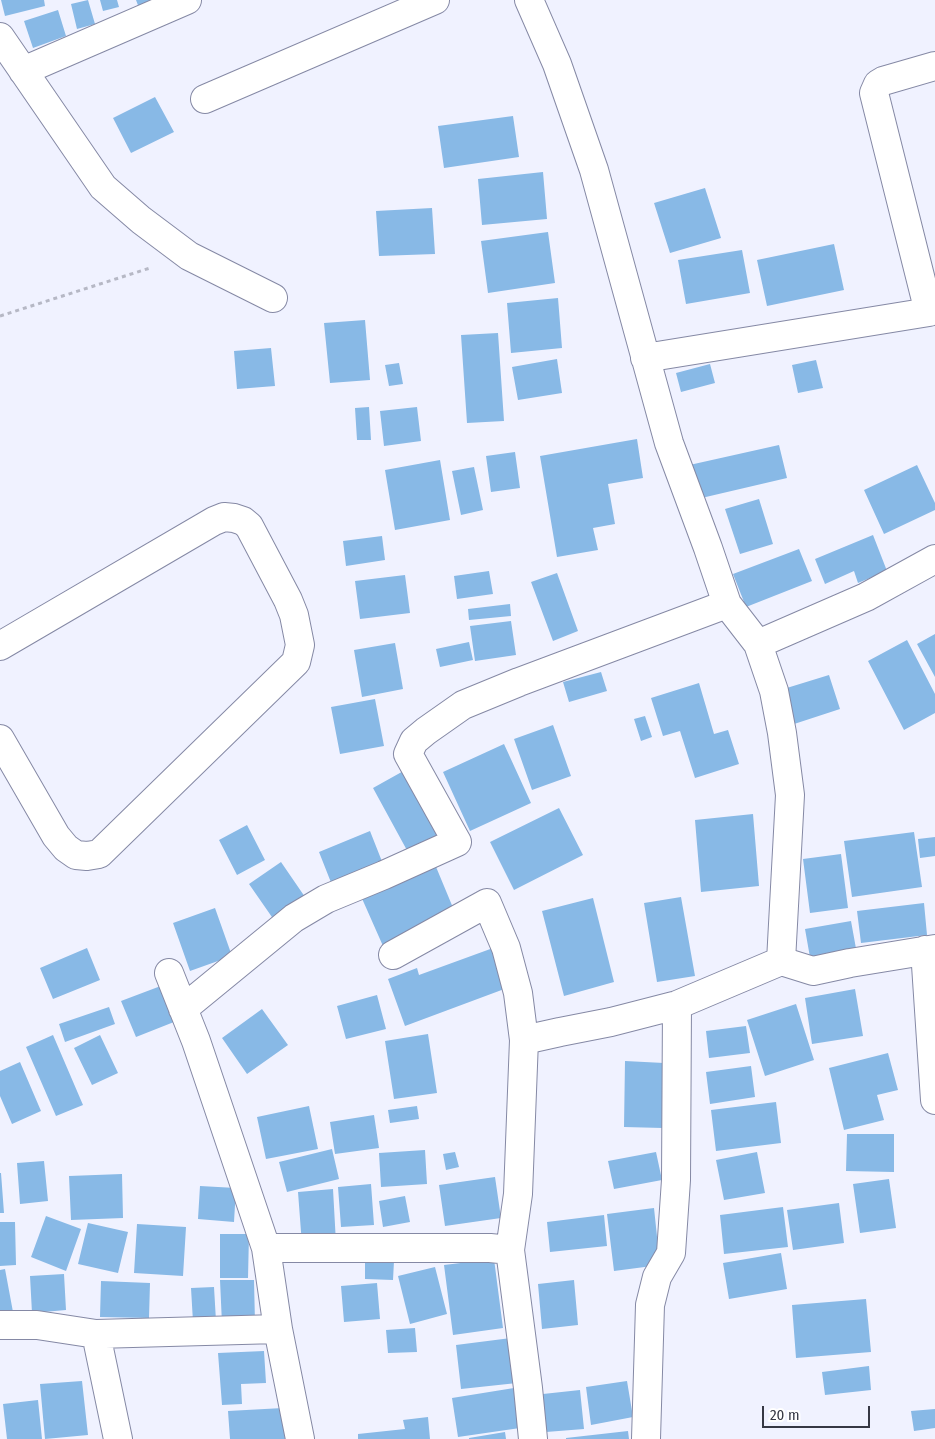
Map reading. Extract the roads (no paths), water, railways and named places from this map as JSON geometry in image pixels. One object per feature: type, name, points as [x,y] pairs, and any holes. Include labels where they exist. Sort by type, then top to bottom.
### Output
[{"type":"street","points":[[23,71],[187,0]]},
{"type":"street","points":[[205,98],[435,0]]},
{"type":"street","points":[[529,0],[557,64],[594,170],[669,443],[727,604],[758,644],[774,691],[782,733],[790,795],[781,961]]},
{"type":"street","points":[[0,36],[103,187],[141,220],[189,256],[273,298]]},
{"type":"street","points":[[645,358],[932,312],[874,93],[878,84],[883,81],[935,66]]},
{"type":"street","points":[[0,646],[214,521],[224,517],[243,521],[249,526],[288,600],[294,615],[300,645],[296,662],[99,854],[76,856],[66,848],[56,836],[0,738]]},
{"type":"street","points":[[758,644],[866,597],[935,559]]},
{"type":"street","points":[[183,1009],[294,918],[326,899],[457,842],[408,754],[414,741],[426,731],[463,706],[519,682],[727,604]]},
{"type":"street","points":[[393,955],[488,903],[506,948],[518,993],[524,1040],[518,1194],[510,1250],[533,1439]]},
{"type":"street","points":[[524,1040],[611,1022],[677,1005],[781,961],[813,971],[930,949],[935,1100]]},
{"type":"street","points":[[169,973],[196,1041],[266,1248],[278,1329],[300,1439]]},
{"type":"street","points":[[646,1439],[650,1304],[657,1276],[671,1253],[676,1180],[677,1005]]},
{"type":"street","points":[[266,1248],[490,1248],[510,1250]]},
{"type":"street","points":[[0,1325],[37,1325],[96,1334],[278,1329]]},
{"type":"street","points":[[96,1334],[118,1439]]}]
